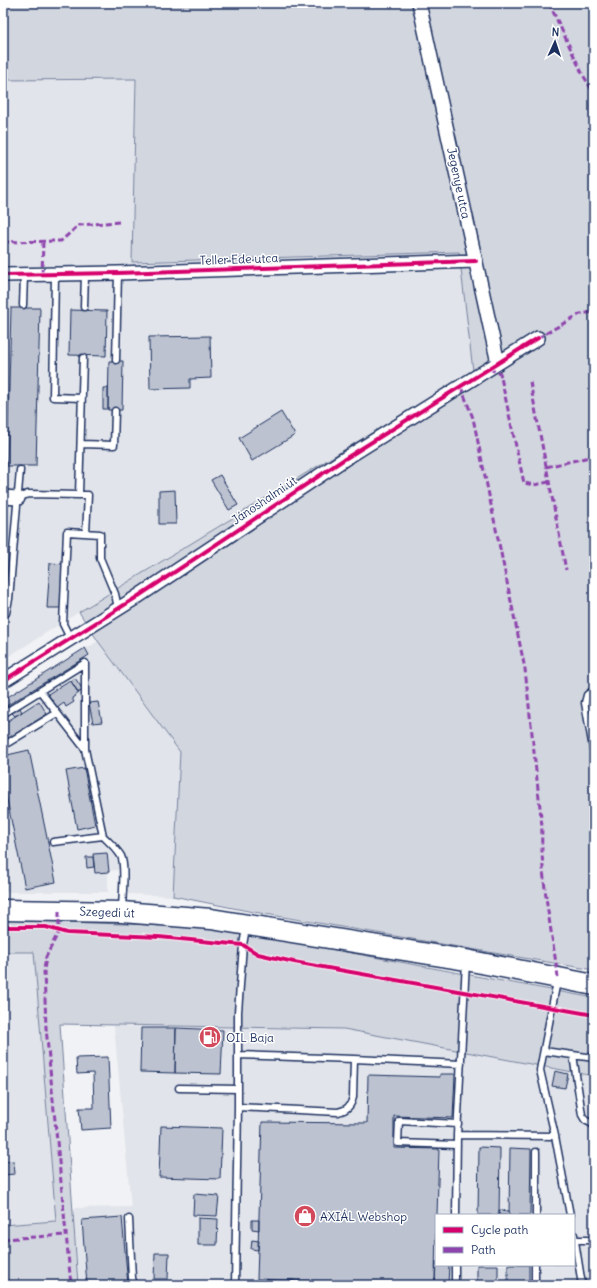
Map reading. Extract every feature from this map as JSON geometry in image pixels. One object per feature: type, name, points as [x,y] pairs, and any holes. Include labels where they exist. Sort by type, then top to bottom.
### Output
[{"type":"main road","name":"Szegedi út","points":[[3,910],[122,912],[211,919],[466,960],[594,985]]},
{"type":"street","name":"Jegenye utca","points":[[419,3],[498,363]]},
{"type":"street","name":"Teller Ede utca","points":[[3,275],[55,275],[476,261]]},
{"type":"street","name":"Jánoshalmi út","points":[[3,681],[118,608],[343,460],[538,338]]},
{"type":"street","points":[[3,497],[18,498]]},
{"type":"lane","points":[[116,360],[118,273]]},
{"type":"lane","points":[[84,307],[85,274]]},
{"type":"lane","points":[[23,305],[24,275]]},
{"type":"lane","points":[[55,275],[53,397],[82,398]]},
{"type":"lane","points":[[79,495],[83,358]]},
{"type":"lane","points":[[81,444],[114,444],[115,411]]},
{"type":"lane","points":[[3,615],[6,613],[6,599],[20,470]]},
{"type":"lane","points":[[18,498],[28,494],[88,495],[86,533]]},
{"type":"lane","points":[[70,638],[63,624],[67,532],[100,534],[100,558],[115,594],[118,608]]},
{"type":"lane","points":[[3,714],[85,663],[85,749],[103,836],[122,858],[122,912]]},
{"type":"lane","points":[[594,690],[587,696],[585,703],[594,754]]},
{"type":"lane","points":[[40,691],[85,749]]},
{"type":"lane","points":[[3,740],[6,744],[57,713]]},
{"type":"lane","points":[[53,842],[103,836]]},
{"type":"lane","points":[[235,1285],[238,1012],[243,945],[247,924]]},
{"type":"lane","points":[[456,1214],[457,1135],[466,960]]},
{"type":"lane","points":[[558,977],[540,1070],[555,1136],[570,1214]]},
{"type":"lane","points":[[544,1051],[594,1058]]},
{"type":"lane","points":[[573,1055],[582,1115],[585,1120],[594,1125]]},
{"type":"lane","points":[[238,1056],[461,1064]]},
{"type":"lane","points":[[238,1107],[338,1112],[344,1110],[348,1107],[353,1097],[354,1059]]},
{"type":"lane","points":[[179,1088],[238,1089]]},
{"type":"lane","points":[[457,1145],[398,1143],[399,1122],[458,1124]]},
{"type":"lane","points":[[457,1135],[555,1136]]},
{"type":"lane","points":[[536,1152],[536,1214]]},
{"type":"lane","points":[[129,1219],[132,1278],[134,1285]]},
{"type":"lane","points":[[575,1237],[594,1240]]},
{"type":"lane","points":[[575,1243],[582,1285]]},
{"type":"lane","points":[[454,1285],[455,1266]]},
{"type":"lane","points":[[535,1266],[535,1285]]},
{"type":"shaded area","points":[[3,3],[594,3],[594,970],[248,911],[173,896],[180,752],[98,641],[79,612],[473,371],[459,252],[132,262],[136,79],[3,80]]},
{"type":"shaded area","points":[[136,78],[133,262],[459,252],[473,371],[3,660],[3,80]]},
{"type":"shaded area","points":[[98,641],[180,752],[173,896],[128,894],[128,869],[108,871],[108,892],[3,892],[3,701]]},
{"type":"shaded area","points":[[3,920],[212,927],[594,998],[594,1076],[344,1029],[60,1024],[78,1285],[3,1285],[3,1225],[56,1221],[34,952],[3,952]]},
{"type":"shaded area","points":[[34,951],[56,1222],[3,1225],[3,952]]},
{"type":"shaded area","points":[[114,1026],[344,1029],[594,1076],[594,1285],[78,1285],[72,1208],[131,1207]]},
{"type":"building","points":[[11,308],[40,308],[36,466],[7,466]]},
{"type":"building","points":[[70,310],[107,311],[106,356],[69,355]]},
{"type":"building","points":[[210,336],[211,378],[190,379],[190,388],[150,389],[149,337]]},
{"type":"building","points":[[109,361],[123,361],[122,410],[108,410]]},
{"type":"building","points":[[103,388],[108,388],[108,409],[103,409]]},
{"type":"building","points":[[281,412],[295,435],[252,461],[239,438]]},
{"type":"building","points":[[220,475],[238,505],[229,510],[211,480]]},
{"type":"building","points":[[175,490],[176,524],[159,524],[159,491]]},
{"type":"building","points":[[50,563],[64,564],[62,608],[47,608]]},
{"type":"building","points":[[85,648],[89,655],[3,708],[3,700]]},
{"type":"building","points":[[75,678],[83,690],[78,693],[71,681]]},
{"type":"building","points":[[70,680],[79,693],[72,698],[74,702],[66,707],[64,703],[57,708],[48,694]]},
{"type":"building","points":[[39,701],[47,714],[7,739],[3,732],[3,724]]},
{"type":"building","points":[[98,702],[102,722],[93,723],[89,703]]},
{"type":"building","points":[[20,708],[22,712],[15,716],[12,713]]},
{"type":"building","points":[[29,750],[56,882],[25,888],[3,780],[3,756]]},
{"type":"building","points":[[84,768],[95,825],[77,829],[66,771]]},
{"type":"building","points":[[107,853],[109,872],[95,873],[93,854]]},
{"type":"building","points":[[86,857],[93,857],[94,867],[87,868]]},
{"type":"building","points":[[141,1028],[176,1028],[175,1073],[140,1072]]},
{"type":"building","points":[[176,1028],[223,1030],[221,1074],[175,1073]]},
{"type":"building","points":[[108,1057],[111,1128],[81,1130],[79,1108],[94,1108],[93,1073],[77,1074],[76,1058]]},
{"type":"building","points":[[555,1071],[568,1074],[565,1088],[552,1086]]},
{"type":"building","points":[[440,1074],[455,1074],[453,1118],[394,1116],[394,1148],[439,1149],[437,1214],[435,1214],[435,1285],[257,1279],[262,1122],[367,1123],[368,1075],[440,1077]]},
{"type":"building","points":[[161,1126],[222,1128],[220,1179],[159,1177]]},
{"type":"building","points":[[479,1147],[500,1148],[499,1214],[478,1214]]},
{"type":"building","points":[[510,1148],[531,1149],[530,1214],[509,1214]]},
{"type":"building","points":[[14,1161],[15,1174],[3,1175],[3,1162]]},
{"type":"building","points":[[194,1194],[219,1196],[217,1216],[193,1215]]},
{"type":"building","points":[[499,1210],[509,1211],[509,1214],[499,1214]]},
{"type":"building","points":[[122,1217],[128,1285],[87,1285],[82,1220]]},
{"type":"building","points":[[198,1218],[218,1219],[217,1245],[198,1245]]},
{"type":"building","points":[[252,1220],[259,1220],[259,1230],[252,1229]]},
{"type":"building","points":[[252,1240],[259,1241],[258,1250],[251,1249]]},
{"type":"building","points":[[155,1253],[169,1253],[168,1279],[154,1279]]},
{"type":"building","points":[[436,1266],[449,1266],[448,1285],[435,1285]]},
{"type":"building","points":[[477,1266],[498,1266],[498,1285],[477,1285]]},
{"type":"building","points":[[508,1266],[529,1266],[529,1285],[508,1285]]},
{"type":"building","points":[[287,1280],[294,1280],[294,1285],[287,1285]]},
{"type":"marked path","points":[[549,3],[583,75],[594,93]]},
{"type":"marked path","points":[[3,242],[61,241],[79,225],[119,222]]},
{"type":"marked path","points":[[42,275],[43,241]]},
{"type":"marked path","points":[[538,338],[580,314],[594,312]]},
{"type":"marked path","points":[[489,369],[500,373],[524,483],[534,485],[549,482]]},
{"type":"marked path","points":[[530,382],[566,570]]},
{"type":"marked path","points":[[461,387],[473,418],[525,669],[542,826],[544,883],[558,977]]},
{"type":"marked path","points":[[546,467],[594,456]]},
{"type":"marked path","points":[[59,911],[59,931],[46,957],[44,970],[46,1028],[71,1285]]},
{"type":"marked path","points":[[3,1239],[66,1235]]},
{"type":"cycle path","points":[[3,275],[118,273],[476,261]]},
{"type":"cycle path","points":[[3,681],[137,597],[343,460],[538,338]]},
{"type":"cycle path","points":[[3,927],[46,927],[67,933],[159,937],[243,945],[258,954],[294,962],[594,1015]]},
{"type":"place","name":"OIL Baja","points":[[210,1037]]},
{"type":"place","name":"AXIÁL Webshop","points":[[305,1216]]}]
